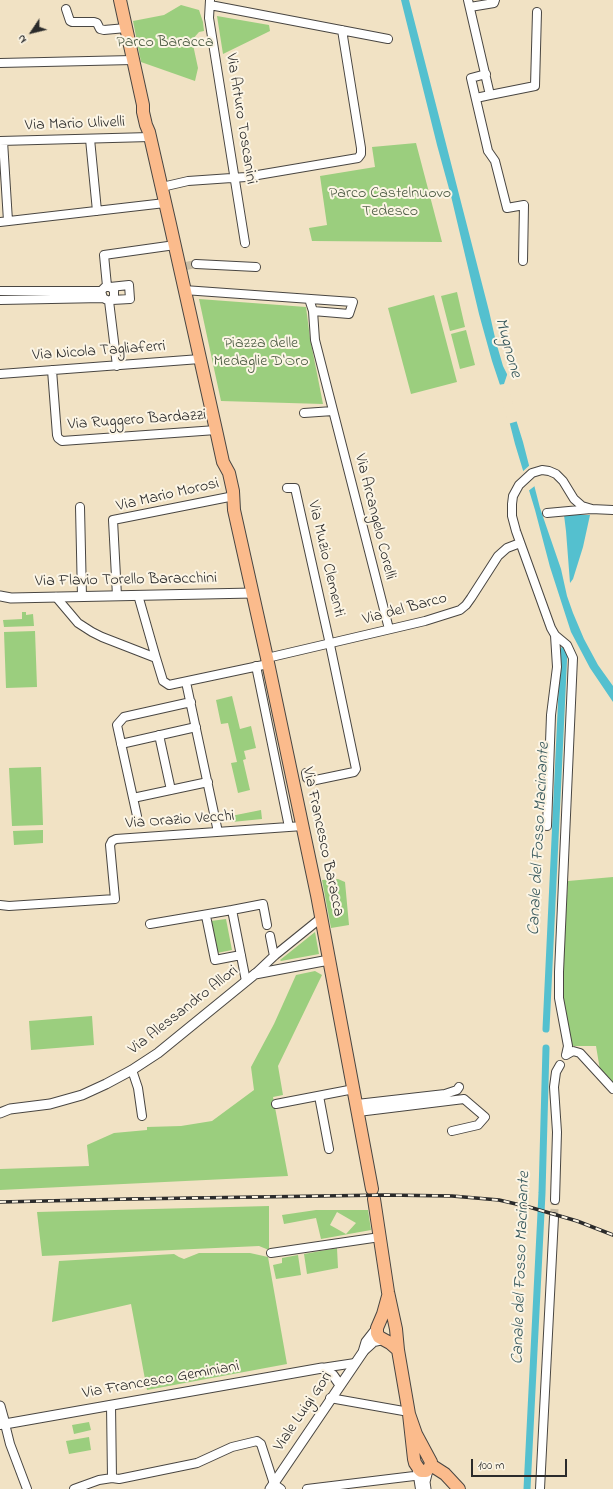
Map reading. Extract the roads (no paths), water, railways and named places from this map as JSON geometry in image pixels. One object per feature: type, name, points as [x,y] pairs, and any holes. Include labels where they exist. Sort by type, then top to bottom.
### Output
[{"type":"main road","name":"Via Francesco Baracca","points":[[120,0],[146,125],[150,134],[175,245],[183,267],[184,290],[223,462],[229,473],[233,491],[231,500],[253,593],[303,826],[373,1194],[409,1413],[415,1463]]},
{"type":"main road","name":"Via Francesco Baracca","points":[[378,1326],[383,1314],[388,1292]]},
{"type":"main road","points":[[385,1340],[393,1338],[395,1328],[391,1321],[386,1320],[378,1326],[378,1335],[398,1350]]},
{"type":"main road","name":"Via Francesco Baracca","points":[[409,1413],[416,1434],[430,1459],[429,1468]]},
{"type":"main road","points":[[415,1463],[421,1471],[429,1468],[445,1474],[459,1489]]},
{"type":"street","points":[[490,95],[469,4],[494,3],[494,0]]},
{"type":"street","points":[[210,3],[278,19],[388,39]]},
{"type":"street","name":"Via Arturo Toscanini","points":[[210,3],[209,18],[245,243]]},
{"type":"street","points":[[66,9],[70,21],[72,22],[94,22],[97,23],[100,29],[104,30],[126,28]]},
{"type":"street","points":[[476,98],[535,86],[537,12]]},
{"type":"street","points":[[162,186],[188,181],[235,178],[359,157],[361,148],[342,30]]},
{"type":"street","points":[[0,63],[133,60]]},
{"type":"street","points":[[486,74],[471,78],[488,151],[495,161],[507,208],[524,205],[523,261]]},
{"type":"street","name":"Via Mario Ulivelli","points":[[2,141],[90,139],[150,134]]},
{"type":"street","points":[[90,139],[97,211]]},
{"type":"street","points":[[2,141],[4,222],[165,203]]},
{"type":"street","points":[[117,366],[107,294],[104,255],[175,245]]},
{"type":"street","points":[[196,264],[256,267]]},
{"type":"street","points":[[184,290],[353,302],[348,314],[312,312]]},
{"type":"street","points":[[0,291],[107,294]]},
{"type":"street","points":[[0,300],[107,294]]},
{"type":"street","name":"Via Arcangelo Corelli","points":[[309,299],[315,340],[389,629]]},
{"type":"street","name":"Via Nicola Tagliaferri","points":[[0,374],[200,359]]},
{"type":"street","name":"Via Ruggero Bardazzi","points":[[52,370],[57,435],[60,440],[65,441],[216,430]]},
{"type":"street","points":[[304,413],[333,411]]},
{"type":"street","points":[[591,509],[582,506],[574,499],[565,484],[553,472],[542,470],[535,471],[518,486],[513,496],[512,511],[516,531],[551,628],[573,658],[559,972],[559,998],[568,1046],[566,1055],[573,1051],[580,1053],[613,1089]]},
{"type":"street","name":"Via Muzio Clementi","points":[[288,488],[295,488],[330,643]]},
{"type":"street","name":"Via Mario Morosi","points":[[117,596],[113,520],[231,500]]},
{"type":"street","points":[[80,507],[82,597]]},
{"type":"street","points":[[546,513],[591,509],[613,510]]},
{"type":"street","name":"Via del Barco","points":[[156,658],[162,678],[166,683],[171,685],[256,666],[268,661],[330,643],[425,621],[460,610],[466,606],[498,556],[507,548],[520,543]]},
{"type":"street","name":"Via Flavio Torello Baracchini","points":[[0,596],[11,598],[253,593]]},
{"type":"street","points":[[138,595],[156,658]]},
{"type":"street","points":[[56,597],[78,623],[92,632],[156,658]]},
{"type":"street","points":[[547,826],[552,715],[561,640]]},
{"type":"street","points":[[306,773],[307,778],[311,781],[354,772],[356,769],[330,643]]},
{"type":"street","name":"Via Francesco Baracca","points":[[256,666],[289,828]]},
{"type":"street","points":[[186,682],[218,832]]},
{"type":"street","points":[[137,816],[117,725],[124,717],[190,702]]},
{"type":"street","points":[[121,744],[196,727]]},
{"type":"street","points":[[159,735],[171,790]]},
{"type":"street","points":[[133,798],[208,782]]},
{"type":"street","name":"Via Orazio Vecchi","points":[[0,905],[9,906],[115,899],[110,845],[113,840],[303,826]]},
{"type":"street","points":[[150,924],[206,916],[263,904],[267,925]]},
{"type":"street","points":[[232,910],[246,981]]},
{"type":"street","points":[[206,916],[214,960],[241,955]]},
{"type":"street","name":"Via Alessandro Allori","points":[[0,1108],[10,1109],[50,1104],[75,1097],[106,1084],[132,1070],[178,1037],[321,918]]},
{"type":"street","points":[[270,936],[274,956]]},
{"type":"street","name":"Via Alessandro Allori","points":[[255,974],[329,960]]},
{"type":"street","points":[[555,1200],[557,1132],[554,1088],[556,1072],[560,1065]]},
{"type":"street","name":"Via Alessandro Allori","points":[[132,1070],[138,1088],[142,1116]]},
{"type":"street","points":[[435,1099],[457,1090],[459,1087]]},
{"type":"street","points":[[276,1104],[354,1089]]},
{"type":"street","points":[[319,1096],[329,1149]]},
{"type":"street","points":[[357,1108],[435,1099],[464,1099],[485,1117],[478,1126],[452,1132]]},
{"type":"street","name":"Via Alessandro Allori","points":[[0,1113],[10,1109]]},
{"type":"street","points":[[540,1489],[554,1218]]},
{"type":"street","points":[[271,1253],[380,1237]]},
{"type":"street","name":"Viale Luigi Gori","points":[[363,1352],[366,1342],[378,1326]]},
{"type":"street","name":"Viale Luigi Gori","points":[[275,1487],[330,1398],[363,1352],[374,1342],[385,1340]]},
{"type":"street","name":"Via Francesco Geminiani","points":[[2,1425],[355,1363]]},
{"type":"street","points":[[322,1368],[333,1375],[340,1384]]},
{"type":"street","points":[[330,1398],[409,1413]]},
{"type":"street","points":[[111,1405],[112,1478]]},
{"type":"street","points":[[0,1406],[2,1425],[27,1489]]},
{"type":"street","points":[[74,1489],[99,1480],[112,1478],[119,1479],[197,1463],[232,1447],[257,1441],[261,1444],[275,1487]]},
{"type":"street","name":"Via Francesco Baracca","points":[[415,1463],[420,1489]]},
{"type":"street","name":"Via Francesco Baracca","points":[[426,1489],[425,1482],[429,1468]]},
{"type":"street","points":[[307,1489],[414,1476]]},
{"type":"water","points":[[401,0],[409,0],[496,342],[503,366],[508,376],[505,384],[523,442],[540,508],[561,569],[567,596],[573,613],[584,639],[598,665],[613,686],[613,702],[590,668],[571,632],[550,567],[479,314],[451,196]]},
{"type":"water","points":[[564,515],[590,515],[583,547],[573,579],[570,583],[566,531]]},
{"type":"waterway","name":"Canale del Fosso Macinante","points":[[546,1029],[564,650]]},
{"type":"waterway","name":"Canale del Fosso Macinante","points":[[527,1489],[542,1193],[546,1048]]},
{"type":"tunnel","points":[[186,266],[196,264]]},
{"type":"tunnel","points":[[554,1217],[555,1200]]},
{"type":"railway","points":[[0,1202],[385,1195],[452,1196],[499,1200],[529,1207],[577,1221],[613,1235]]},
{"type":"park label","name":"Parco Baracca","points":[[165,43]]},
{"type":"park label","name":"Parco Castelnuovo Tedesco","points":[[390,203]]},
{"type":"park label","name":"Piazza delle Medaglie D'Oro","points":[[261,353]]},
{"type":"water label","name":"Mugnone","points":[[507,348]]}]
